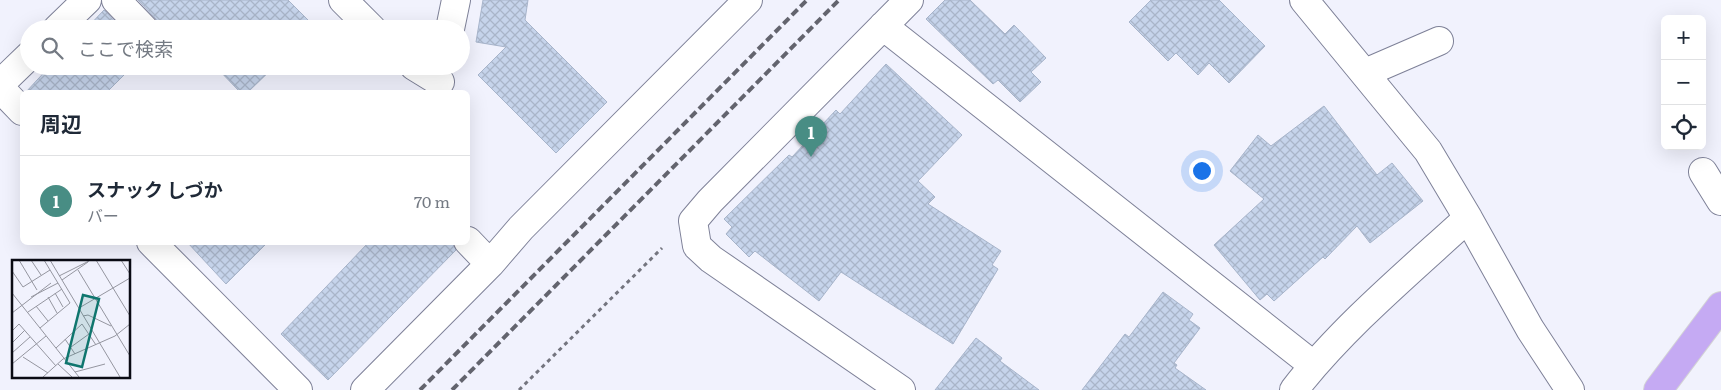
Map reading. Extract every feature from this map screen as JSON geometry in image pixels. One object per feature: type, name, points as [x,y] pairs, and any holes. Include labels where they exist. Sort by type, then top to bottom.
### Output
[{"type":"main road","points":[[1658,390],[1721,306]]},
{"type":"street","points":[[66,20],[87,0]]},
{"type":"street","points":[[116,0],[135,20]]},
{"type":"street","points":[[343,0],[363,20]]},
{"type":"street","points":[[452,20],[456,0]]},
{"type":"street","points":[[365,390],[490,264],[521,228],[748,0]]},
{"type":"street","points":[[901,390],[712,259],[697,246],[693,221],[710,201],[909,0]]},
{"type":"street","points":[[1304,0],[1428,151],[1530,329],[1570,390]]},
{"type":"street","points":[[883,26],[1313,365]]},
{"type":"street","points":[[1365,73],[1439,41]]},
{"type":"street","points":[[0,84],[20,65]]},
{"type":"street","points":[[0,88],[20,109]]},
{"type":"street","points":[[1703,172],[1721,201]]},
{"type":"street","points":[[1294,390],[1313,365],[1385,294],[1468,218]]},
{"type":"street","points":[[470,243],[490,264]]},
{"type":"street","points":[[162,246],[298,390]]},
{"type":"path","points":[[519,390],[662,247],[693,221]]},
{"type":"building","points":[[138,0],[288,0],[308,20],[156,20]]},
{"type":"building","points":[[483,0],[528,0],[525,20],[607,102],[556,153],[478,75],[506,47],[476,42]]},
{"type":"building","points":[[945,0],[970,0],[1005,34],[1014,25],[1046,58],[1031,72],[1041,82],[1020,102],[998,80],[993,84],[926,19]]},
{"type":"building","points":[[1151,0],[1219,0],[1265,46],[1229,83],[1209,63],[1198,75],[1176,53],[1168,61],[1129,22]]},
{"type":"building","points":[[104,10],[113,20],[95,20]]},
{"type":"building","points":[[886,64],[962,135],[918,181],[935,197],[928,204],[1001,251],[992,265],[998,269],[953,344],[841,272],[819,301],[755,251],[749,257],[726,234],[732,227],[724,219],[789,155],[792,157],[836,110],[840,114]]},
{"type":"building","points":[[42,75],[124,75],[109,90],[28,90]]},
{"type":"building","points":[[224,75],[266,75],[250,90],[238,90]]},
{"type":"building","points":[[1324,106],[1377,175],[1392,163],[1423,201],[1370,243],[1357,226],[1325,259],[1323,257],[1274,301],[1267,294],[1260,300],[1214,245],[1264,199],[1230,171],[1258,135],[1271,146]]},
{"type":"building","points":[[190,245],[265,245],[226,284]]},
{"type":"building","points":[[366,245],[454,245],[456,250],[328,380],[281,334]]},
{"type":"building","points":[[1163,292],[1193,314],[1189,320],[1200,328],[1174,363],[1177,365],[1175,368],[1206,390],[1082,390],[1125,334],[1129,337]]},
{"type":"building","points":[[976,338],[1002,358],[1000,361],[1039,390],[935,390]]},
{"type":"railway","points":[[420,390],[807,0]]},
{"type":"railway","points":[[452,390],[839,0]]},
{"type":"place","name":"スナック しづか","points":[[811,157]]}]
